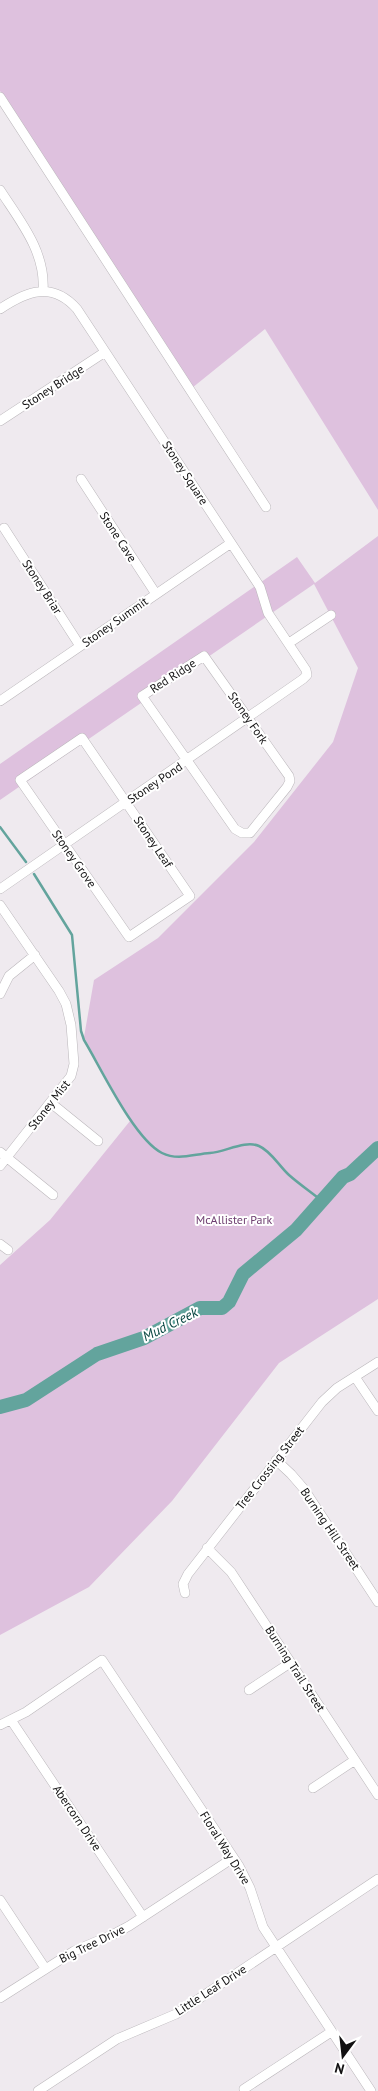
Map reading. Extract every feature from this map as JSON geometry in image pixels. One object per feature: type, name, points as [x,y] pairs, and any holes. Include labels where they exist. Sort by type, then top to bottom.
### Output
[{"type":"street","points":[[0,97],[266,507]]},
{"type":"street","points":[[0,190],[3,200],[37,250],[43,266],[43,291],[27,294],[0,309]]},
{"type":"street","name":"Stoney Square","points":[[43,291],[55,293],[71,302],[231,542],[260,588],[268,613],[306,670],[307,675]]},
{"type":"street","name":"Stoney Bridge","points":[[0,421],[105,352]]},
{"type":"street","name":"Stone Cave","points":[[81,479],[156,594]]},
{"type":"street","name":"Stoney Briar","points":[[4,528],[80,646]]},
{"type":"street","name":"Stoney Summit","points":[[2,696],[80,646],[231,542]]},
{"type":"street","points":[[289,644],[331,615]]},
{"type":"street","name":"Red Ridge","points":[[188,761],[142,696],[204,656]]},
{"type":"street","name":"Stoney Fork","points":[[188,761],[234,830],[246,834],[253,830],[290,781],[289,776],[204,656]]},
{"type":"street","name":"Stoney Pond","points":[[0,889],[188,761],[304,680],[307,675]]},
{"type":"street","name":"Stoney Leaf","points":[[20,780],[82,738],[127,802],[190,896],[129,937]]},
{"type":"street","name":"Stoney Grove","points":[[20,780],[129,937]]},
{"type":"street","name":"Stoney Mist","points":[[0,905],[63,998],[71,1025],[72,1070],[68,1082],[51,1103],[3,1155],[0,1166]]},
{"type":"street","points":[[0,994],[9,976],[35,955]]},
{"type":"street","points":[[51,1103],[98,1141]]},
{"type":"street","points":[[3,1155],[53,1195]]},
{"type":"street","points":[[0,1244],[8,1250]]},
{"type":"street","name":"Tree Crossing Street","points":[[185,1592],[183,1588],[184,1579],[322,1402],[337,1388],[378,1362]]},
{"type":"street","points":[[355,1377],[378,1412]]},
{"type":"street","name":"Burning Hill Street","points":[[276,1460],[304,1489],[378,1602]]},
{"type":"street","name":"Burning Trail Street","points":[[207,1548],[231,1572],[378,1794]]},
{"type":"street","name":"Floral Way Drive","points":[[11,1720],[102,1660],[233,1858],[250,1888],[263,1927],[371,2091]]},
{"type":"street","points":[[249,1690],[290,1663]]},
{"type":"street","points":[[0,1725],[11,1720]]},
{"type":"street","name":"Abercorn Drive","points":[[11,1720],[143,1917]]},
{"type":"street","points":[[313,1788],[355,1760]]},
{"type":"street","name":"Big Tree Drive","points":[[0,1998],[74,1951],[114,1934],[143,1917],[233,1858]]},
{"type":"street","name":"Little Leaf Drive","points":[[38,2091],[117,2039],[176,2014],[378,1879]]},
{"type":"street","points":[[0,1900],[45,1968]]},
{"type":"street","points":[[245,2090],[331,2032]]},
{"type":"green space","points":[[0,0],[378,0],[378,510],[265,329],[192,388],[0,91]]},
{"type":"green space","name":"McAllister Park","points":[[378,536],[378,1299],[279,1363],[172,1501],[89,1587],[0,1635],[0,1265],[50,1220],[130,1121],[84,1037],[94,980],[158,938],[254,842],[333,742],[358,668],[314,584],[0,800],[0,764],[297,557],[315,583]]},
{"type":"waterway","points":[[0,827],[26,862]]},
{"type":"waterway","points":[[34,874],[72,935],[81,1031],[84,1040],[119,1102],[140,1133],[162,1153],[174,1157],[216,1152],[248,1144],[259,1146],[271,1155],[289,1175],[322,1201]]},
{"type":"waterway","name":"Mud Creek","points":[[0,1407],[26,1400],[97,1354],[144,1338],[200,1308],[222,1308],[229,1302],[243,1274],[296,1230],[343,1177],[350,1174],[378,1148]]}]
